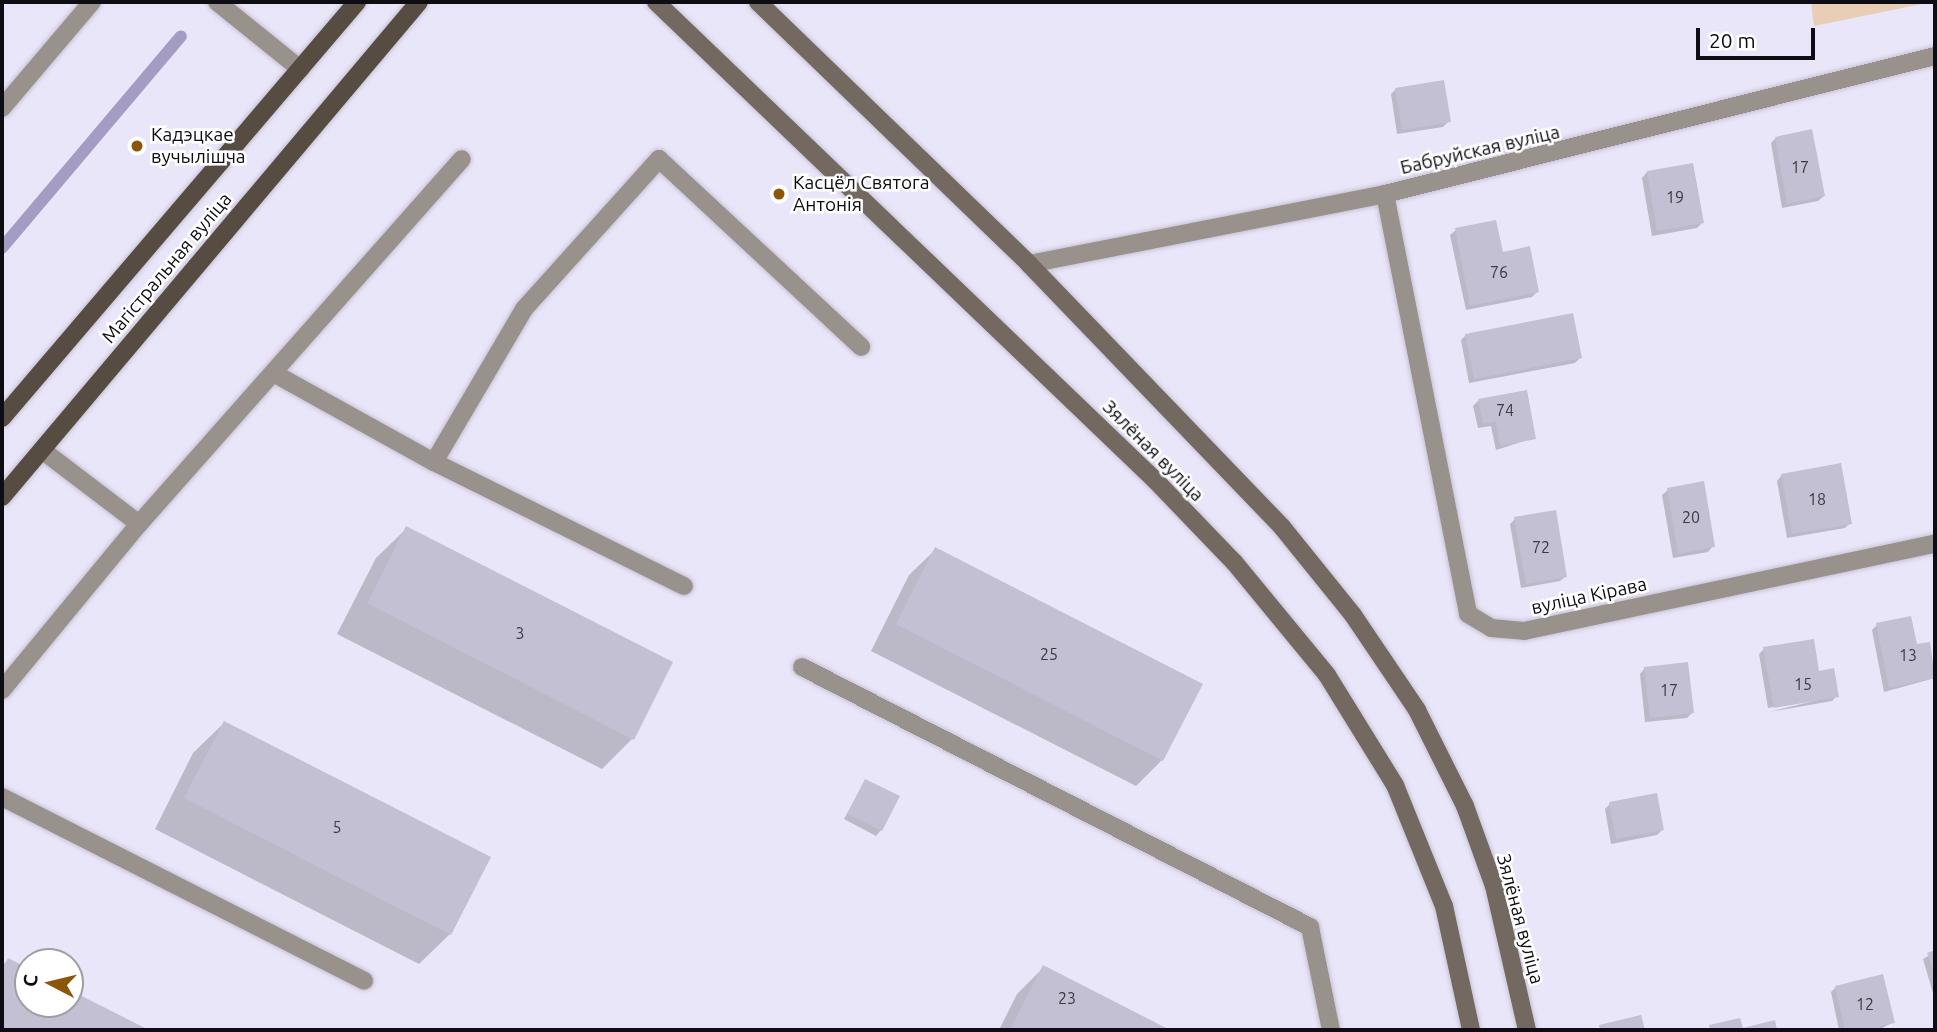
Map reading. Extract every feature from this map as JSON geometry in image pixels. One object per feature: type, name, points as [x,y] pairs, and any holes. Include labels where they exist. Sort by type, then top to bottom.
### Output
[{"type":"main road","name":"Магістральная вуліца","points":[[2,418],[357,2]]},
{"type":"main road","name":"Магістральная вуліца","points":[[2,498],[419,2]]},
{"type":"street","points":[[2,108],[92,2]]},
{"type":"street","points":[[217,2],[300,69]]},
{"type":"street","name":"Зялёная вуліца","points":[[656,2],[1155,480],[1234,562],[1327,675],[1395,785],[1444,906],[1471,1030]]},
{"type":"street","name":"Зялёная вуліца","points":[[758,2],[1029,264],[1282,527],[1353,615],[1417,710],[1465,806],[1494,887],[1527,1030]]},
{"type":"street","name":"Бабруйская вуліца","points":[[1029,264],[1385,194],[1935,56]]},
{"type":"street","points":[[2,690],[139,524],[275,374],[462,159]]},
{"type":"street","points":[[434,463],[524,309],[659,159],[862,347]]},
{"type":"street","name":"вуліца Кірава","points":[[1385,194],[1468,614],[1491,628],[1524,631],[1935,544]]},
{"type":"street","points":[[275,374],[434,463],[684,586]]},
{"type":"street","points":[[42,450],[139,524]]},
{"type":"street","points":[[802,667],[1310,927],[1331,1030]]},
{"type":"street","points":[[2,797],[364,981]]},
{"type":"shaded area","points":[[1811,2],[1932,2],[1814,26]]},
{"type":"building","points":[[1444,80],[1451,122],[1402,130],[1395,88]]},
{"type":"building","points":[[1812,129],[1825,196],[1787,204],[1775,137]]},
{"type":"building","points":[[1693,163],[1704,223],[1657,231],[1647,171]]},
{"type":"building","points":[[1496,220],[1503,252],[1530,246],[1539,292],[1470,306],[1455,228]]},
{"type":"building","points":[[1573,313],[1582,358],[1474,379],[1465,334]]},
{"type":"building","points":[[1527,390],[1536,439],[1500,446],[1496,421],[1483,424],[1478,399]]},
{"type":"building","points":[[1841,463],[1852,524],[1792,534],[1781,474]]},
{"type":"building","points":[[1704,481],[1715,547],[1678,554],[1667,488]]},
{"type":"building","points":[[1556,510],[1567,577],[1526,584],[1514,517]]},
{"type":"building","points":[[406,526],[673,662],[634,740],[367,603]]},
{"type":"building","points":[[935,547],[1203,684],[1163,761],[896,624]]},
{"type":"building","points":[[1911,616],[1917,644],[1930,642],[1935,678],[1889,688],[1876,623]]},
{"type":"building","points":[[1814,639],[1819,671],[1834,668],[1839,697],[1774,708],[1763,647]]},
{"type":"building","points":[[1688,662],[1694,713],[1650,718],[1644,667]]},
{"type":"building","points":[[224,721],[491,857],[451,935],[184,798]]},
{"type":"building","points":[[865,779],[900,796],[882,831],[847,814]]},
{"type":"building","points":[[1657,793],[1664,830],[1616,839],[1609,802]]},
{"type":"building","points":[[1935,950],[1935,977],[1927,953]]},
{"type":"building","points":[[8,958],[14,961],[14,1018],[84,1018],[84,997],[149,1030],[2,1030],[2,970]]},
{"type":"building","points":[[1043,965],[1170,1030],[1010,1030]]},
{"type":"building","points":[[1883,974],[1895,1023],[1880,1026],[1881,1030],[1845,1030],[1835,986]]},
{"type":"building","points":[[1641,1015],[1645,1030],[1600,1030],[1599,1025]]},
{"type":"building","points":[[1740,1018],[1743,1028],[1775,1020],[1777,1030],[1710,1030],[1709,1025]]},
{"type":"waterway","points":[[2,248],[181,36]]},
{"type":"place","name":"Кадэцкае вучылішча","points":[[137,146]]},
{"type":"place","name":"Касцёл Святога Антонія","points":[[779,194]]}]
